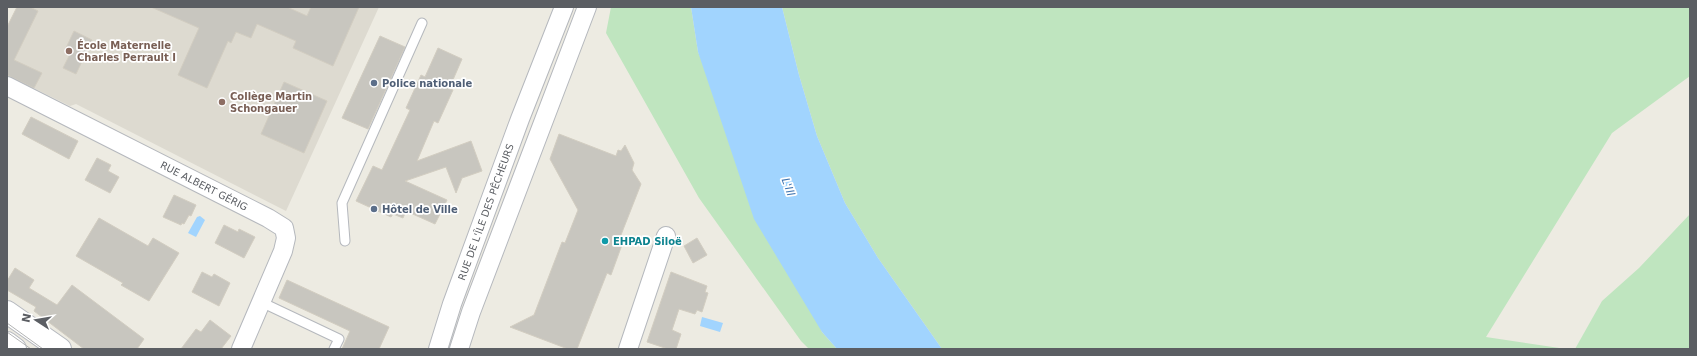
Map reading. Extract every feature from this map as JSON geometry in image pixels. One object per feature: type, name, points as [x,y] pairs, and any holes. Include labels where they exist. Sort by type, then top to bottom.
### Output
[{"type":"main road","points":[[7,312],[60,349]]},
{"type":"main road","points":[[7,344],[15,349]]},
{"type":"street","name":"RUE DE L'ÎLE DES PÊCHEURS","points":[[438,349],[452,304],[520,119],[564,7]]},
{"type":"street","name":"RUE DE L'ÎLE DES PÊCHEURS","points":[[459,349],[471,312],[587,7]]},
{"type":"street","name":"RUE ALBERT GÉRIG","points":[[7,86],[272,220],[284,228],[286,238],[285,244],[241,349]]},
{"type":"street","points":[[520,119],[540,130]]},
{"type":"street","points":[[628,349],[666,236]]},
{"type":"street","points":[[452,304],[471,312]]},
{"type":"lane","points":[[345,241],[342,203],[422,23]]},
{"type":"lane","points":[[261,302],[339,339],[334,349]]},
{"type":"shaded area","name":"Collège Martin Schongauer","points":[[17,7],[379,7],[286,211],[76,104],[70,106],[7,75],[7,27]]},
{"type":"green space","points":[[611,7],[691,7],[698,52],[822,332],[837,349],[809,349],[801,341],[699,198],[606,33]]},
{"type":"green space","points":[[782,7],[1690,7],[1690,76],[1612,133],[1486,337],[1566,349],[942,349],[878,258],[845,203],[817,136],[799,75]]},
{"type":"green space","points":[[1690,214],[1690,349],[1575,349],[1602,301],[1639,268]]},
{"type":"water","name":"L'Ill","points":[[691,7],[782,7],[799,75],[817,136],[845,203],[878,258],[942,349],[837,349],[822,332],[754,219],[698,52]]},
{"type":"water","points":[[200,216],[205,220],[196,237],[188,233],[197,217]]},
{"type":"water","points":[[702,317],[723,323],[720,332],[700,326]]},
{"type":"building","points":[[17,7],[30,7],[38,11],[14,60],[42,73],[34,88],[7,75],[7,27]]},
{"type":"building","points":[[151,7],[287,7],[307,16],[311,7],[359,7],[333,66],[293,48],[296,41],[257,24],[251,38],[236,32],[231,43],[228,41],[207,88],[178,75],[199,28]]},
{"type":"building","points":[[74,31],[92,40],[76,74],[63,68],[71,52],[65,50]]},
{"type":"building","name":"Police nationale","points":[[380,36],[405,47],[368,129],[342,118]]},
{"type":"building","points":[[438,48],[462,59],[449,89],[453,90],[438,123],[434,121],[417,161],[471,141],[482,171],[462,178],[456,193],[446,167],[405,181],[447,200],[435,224],[406,211],[403,218],[393,214],[391,217],[356,201],[373,166],[382,170],[410,110],[406,108],[421,75],[425,77]]},
{"type":"building","points":[[284,82],[327,101],[304,153],[261,134]]},
{"type":"building","points":[[31,117],[78,141],[69,159],[22,134]]},
{"type":"building","name":"EHPAD Siloë","points":[[559,134],[616,156],[618,150],[621,151],[625,145],[634,163],[632,170],[641,184],[619,240],[623,242],[611,275],[607,273],[577,349],[568,349],[510,327],[534,315],[562,242],[565,243],[578,210],[550,159]]},
{"type":"building","points":[[97,158],[111,165],[108,171],[119,177],[110,193],[85,180]]},
{"type":"building","points":[[174,195],[196,205],[191,216],[189,215],[184,224],[182,223],[181,225],[163,217]]},
{"type":"building","points":[[99,218],[148,246],[153,238],[179,253],[149,301],[121,285],[123,283],[76,256]]},
{"type":"building","points":[[224,225],[238,232],[239,229],[255,237],[244,258],[215,243]]},
{"type":"building","points":[[697,238],[707,255],[693,263],[684,246]]},
{"type":"building","points":[[15,268],[34,280],[29,288],[57,305],[72,285],[144,339],[137,349],[84,349],[34,311],[36,307],[7,290],[7,281]]},
{"type":"building","points":[[202,272],[212,277],[214,274],[230,283],[219,306],[192,292]]},
{"type":"building","points":[[671,272],[707,286],[705,292],[708,293],[702,312],[697,310],[695,314],[679,309],[672,330],[681,334],[676,349],[668,349],[647,342]]},
{"type":"building","points":[[287,280],[389,327],[379,349],[342,349],[350,331],[279,298]]},
{"type":"building","points":[[210,320],[231,336],[221,349],[181,349],[196,329],[201,332]]},
{"type":"tram line","points":[[7,323],[43,349]]},
{"type":"tram line","points":[[7,332],[31,349]]},
{"type":"place","name":"École Maternelle Charles Perrault I","points":[[69,51]]},
{"type":"place","name":"Police nationale","points":[[374,83]]},
{"type":"place","name":"Collège Martin Schongauer","points":[[222,102]]},
{"type":"place","name":"Hôtel de Ville","points":[[374,209]]},
{"type":"place","name":"EHPAD Siloë","points":[[605,241]]}]
